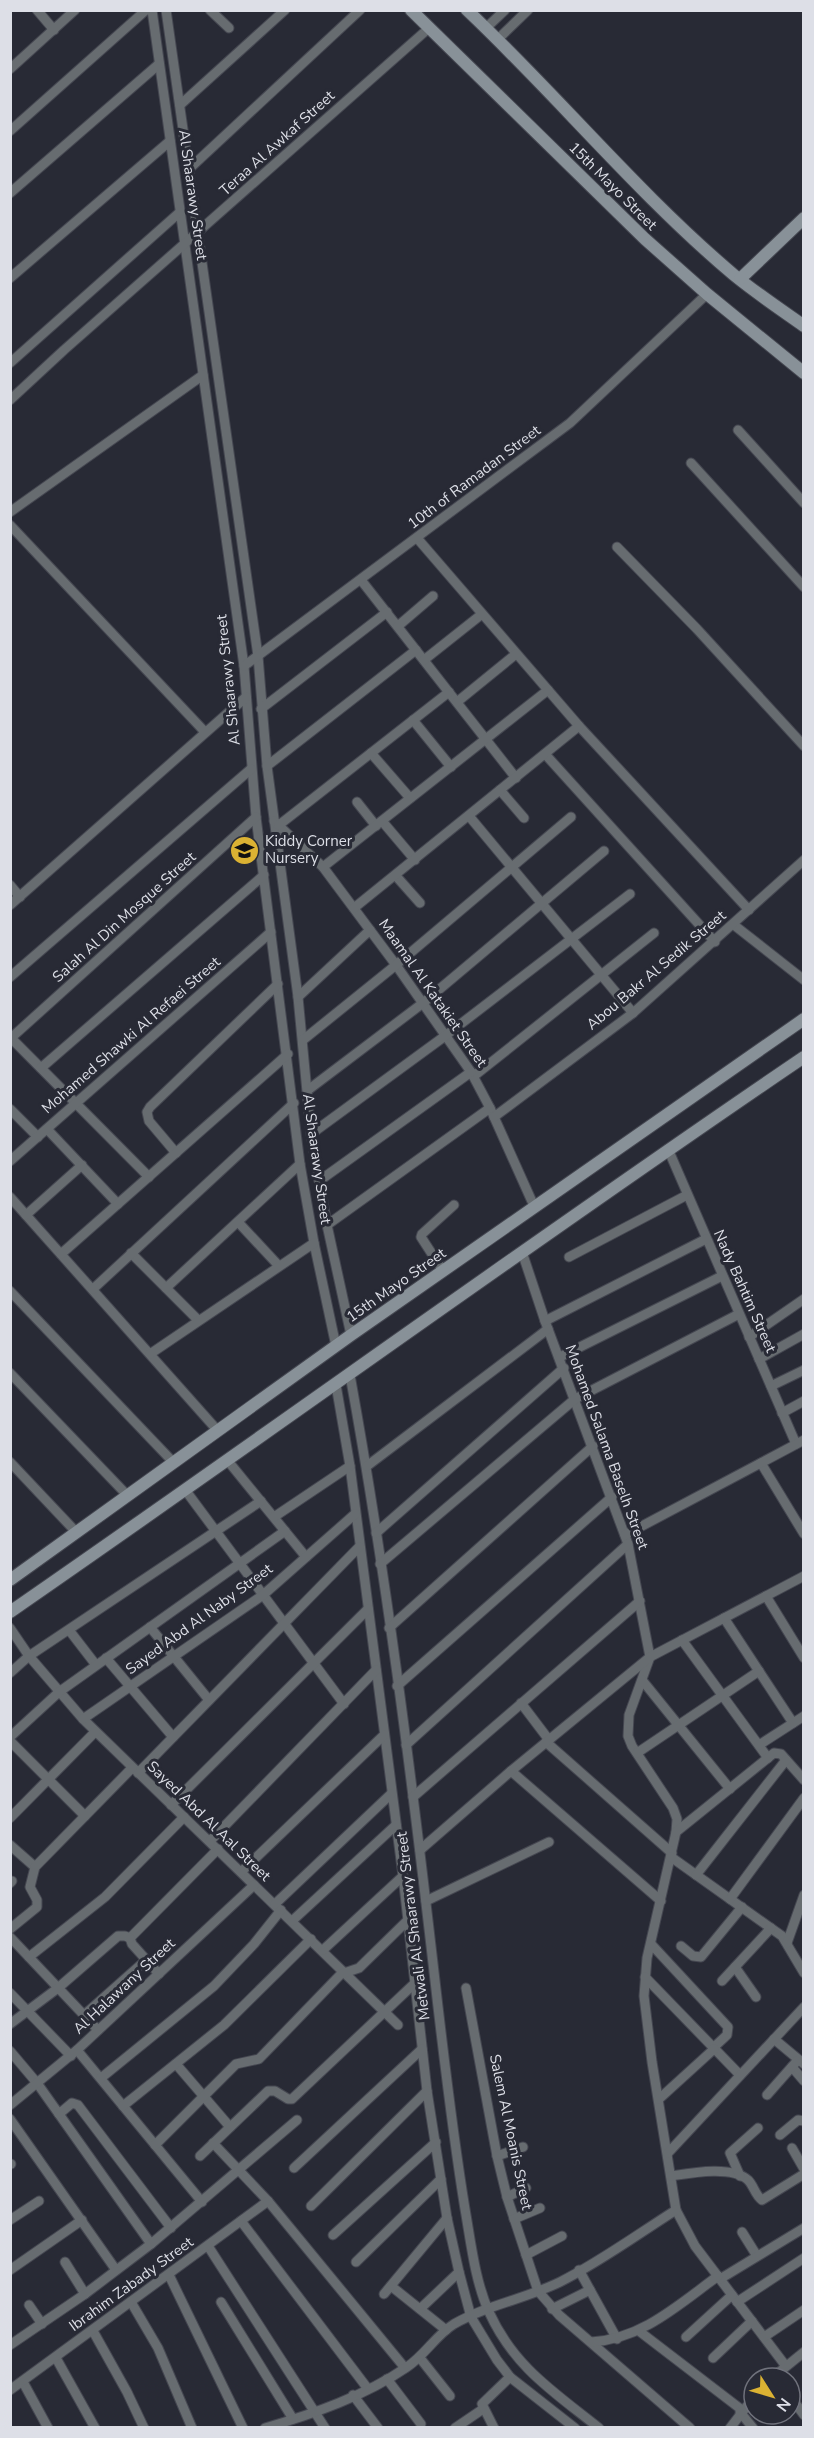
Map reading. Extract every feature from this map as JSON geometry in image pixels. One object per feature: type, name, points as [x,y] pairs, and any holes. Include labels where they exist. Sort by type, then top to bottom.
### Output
[{"type":"main road","name":"15th Mayo Street","points":[[411,10],[645,239],[707,294],[804,373]]},
{"type":"main road","name":"15th Mayo Street","points":[[467,10],[498,39],[605,152],[740,279],[803,326]]},
{"type":"main road","points":[[740,279],[804,218]]},
{"type":"main road","name":"15th Mayo Street","points":[[10,1580],[351,1335],[804,1019]]},
{"type":"main road","points":[[10,1612],[186,1491],[668,1149],[804,1057]]},
{"type":"street","points":[[37,10],[54,30]]},
{"type":"street","points":[[10,55],[14,66],[75,10]]},
{"type":"street","points":[[10,130],[146,10]]},
{"type":"street","name":"Al Shaarawy Street","points":[[152,10],[244,666],[256,817],[288,1054],[300,1164],[336,1346]]},
{"type":"street","points":[[167,15],[177,10]]},
{"type":"street","points":[[210,10],[229,28]]},
{"type":"street","points":[[180,105],[285,10]]},
{"type":"street","points":[[189,169],[360,10]]},
{"type":"street","points":[[486,28],[505,10]]},
{"type":"street","points":[[498,39],[528,10]]},
{"type":"street","name":"Al Shaarawy Street","points":[[167,15],[258,656],[267,766],[277,823],[298,997],[311,1134],[327,1225],[351,1335]]},
{"type":"street","name":"Teraa Al Awkaf Street","points":[[10,400],[429,28]]},
{"type":"street","points":[[10,193],[159,64]]},
{"type":"street","points":[[10,278],[170,141]]},
{"type":"street","points":[[10,363],[180,212]]},
{"type":"street","name":"10th of Ramadan Street","points":[[244,666],[570,423],[707,294]]},
{"type":"street","points":[[10,512],[203,375]]},
{"type":"street","points":[[738,430],[804,503]]},
{"type":"street","points":[[691,463],[804,587]]},
{"type":"street","points":[[10,525],[205,732]]},
{"type":"street","points":[[417,538],[579,726],[749,910]]},
{"type":"street","points":[[617,547],[697,629],[804,746]]},
{"type":"street","points":[[361,580],[516,777]]},
{"type":"street","points":[[398,626],[433,597]]},
{"type":"street","points":[[261,709],[387,612]]},
{"type":"street","points":[[424,660],[482,614]]},
{"type":"street","points":[[267,766],[416,650]]},
{"type":"street","points":[[457,702],[516,654]]},
{"type":"street","points":[[323,867],[548,690]]},
{"type":"street","points":[[277,823],[449,692]]},
{"type":"street","points":[[10,905],[246,697]]},
{"type":"street","points":[[413,720],[451,766]]},
{"type":"street","points":[[354,908],[579,726]]},
{"type":"street","points":[[371,753],[411,798]]},
{"type":"street","points":[[544,754],[715,942]]},
{"type":"street","points":[[10,977],[252,770]]},
{"type":"street","points":[[500,790],[524,818]]},
{"type":"street","points":[[357,802],[415,860]]},
{"type":"street","points":[[468,816],[633,1013]]},
{"type":"street","name":"Salah Al Din Mosque Street","points":[[11,1038],[256,817]]},
{"type":"street","points":[[303,1040],[396,965],[571,817]]},
{"type":"street","name":"Maamal Al Katakiet Street","points":[[277,823],[323,867],[396,965],[472,1074],[492,1112],[534,1206]]},
{"type":"street","points":[[308,1090],[423,1003],[604,851]]},
{"type":"street","name":"Abou Bakr Al Sedik Street","points":[[327,1225],[633,1013],[804,860]]},
{"type":"street","points":[[41,1068],[264,875]]},
{"type":"street","points":[[396,876],[420,903]]},
{"type":"street","points":[[10,885],[20,897]]},
{"type":"street","points":[[311,1134],[445,1036],[630,894]]},
{"type":"street","points":[[734,925],[804,981]]},
{"type":"street","points":[[298,997],[370,930]]},
{"type":"street","name":"Mohamed Shawki Al Refaei Street","points":[[10,1161],[271,932]]},
{"type":"street","points":[[319,1181],[472,1074],[654,933]]},
{"type":"street","points":[[176,1153],[149,1121],[147,1112],[150,1107],[278,984]]},
{"type":"street","points":[[11,1038],[148,1177]]},
{"type":"street","points":[[61,1254],[288,1054]]},
{"type":"street","points":[[93,1289],[294,1103]]},
{"type":"street","points":[[10,1109],[38,1137]]},
{"type":"street","points":[[47,1129],[118,1204]]},
{"type":"street","name":"Nady Bahtim Street","points":[[668,1149],[782,1413],[800,1442]]},
{"type":"street","points":[[166,1288],[300,1164]]},
{"type":"street","points":[[26,1215],[82,1165]]},
{"type":"street","points":[[569,1257],[687,1195]]},
{"type":"street","points":[[10,1197],[218,1431]]},
{"type":"street","points":[[442,1271],[421,1237],[422,1233],[454,1205]]},
{"type":"street","points":[[238,1222],[279,1266]]},
{"type":"street","points":[[367,1466],[547,1325],[706,1239]]},
{"type":"street","points":[[150,1353],[314,1243]]},
{"type":"street","name":"Mohamed Salama Baselh Street","points":[[522,1252],[627,1540],[650,1657]]},
{"type":"street","points":[[131,1253],[198,1320]]},
{"type":"street","points":[[560,1357],[722,1276]]},
{"type":"street","points":[[10,1291],[174,1463]]},
{"type":"street","points":[[749,1337],[804,1299]]},
{"type":"street","points":[[380,1564],[575,1399],[739,1314]]},
{"type":"street","points":[[759,1359],[804,1334]]},
{"type":"street","points":[[376,1533],[564,1368]]},
{"type":"street","points":[[771,1386],[804,1370]]},
{"type":"street","points":[[10,1373],[128,1496]]},
{"type":"street","name":"Metwali Al Shaarawy Street","points":[[350,1375],[367,1466],[420,1850],[453,2137],[474,2259],[487,2308],[497,2329],[526,2370],[599,2427]]},
{"type":"street","name":"Metwali Al Shaarawy Street","points":[[336,1385],[350,1466],[403,1876],[427,2091],[447,2218],[459,2272],[471,2317],[481,2337],[510,2377],[575,2427]]},
{"type":"street","points":[[782,1413],[804,1401]]},
{"type":"street","points":[[406,1745],[627,1540],[800,1442]]},
{"type":"street","points":[[389,1628],[593,1446]]},
{"type":"street","points":[[228,1461],[306,1557]]},
{"type":"street","points":[[10,1462],[77,1533]]},
{"type":"street","points":[[761,1463],[804,1534]]},
{"type":"street","points":[[273,1517],[350,1466]]},
{"type":"street","points":[[186,1491],[344,1704]]},
{"type":"street","points":[[397,1686],[612,1497]]},
{"type":"street","points":[[10,1673],[29,1656],[261,1501]]},
{"type":"street","name":"Sayed Abd Al Naby Street","points":[[83,1719],[263,1595],[356,1514]]},
{"type":"street","points":[[85,1816],[10,1739],[58,1692],[285,1531]]},
{"type":"street","points":[[10,1929],[37,1907],[37,1900],[30,1887],[35,1867],[85,1816],[173,1737],[359,1547]]},
{"type":"street","points":[[420,1850],[511,1771],[650,1657],[804,1576]]},
{"type":"street","points":[[766,1596],[804,1658]]},
{"type":"street","points":[[413,1797],[640,1601]]},
{"type":"street","points":[[171,1805],[368,1609]]},
{"type":"street","points":[[724,1618],[793,1723]]},
{"type":"street","points":[[150,1627],[209,1700]]},
{"type":"street","name":"Sayed Abd Al Aal Street","points":[[10,1628],[58,1692],[95,1732],[345,1971],[398,2025]]},
{"type":"street","points":[[69,1630],[96,1665]]},
{"type":"street","points":[[682,1640],[768,1758]]},
{"type":"street","points":[[650,1657],[627,1725],[628,1736],[637,1753],[676,1813],[676,1833],[651,1944],[644,1996],[676,2210],[695,2246],[785,2365],[804,2352]]},
{"type":"street","points":[[106,1658],[173,1737]]},
{"type":"street","points":[[210,1841],[376,1670]]},
{"type":"street","points":[[637,1753],[759,1671]]},
{"type":"street","points":[[642,1680],[730,1790]]},
{"type":"street","points":[[521,1704],[548,1741],[671,1855],[771,1928],[787,1943],[804,1973]]},
{"type":"street","points":[[759,1745],[804,1716]]},
{"type":"street","points":[[10,1818],[95,1732]]},
{"type":"street","points":[[242,1872],[384,1735]]},
{"type":"street","points":[[676,1833],[778,1752],[802,1776]]},
{"type":"street","points":[[696,1875],[786,1760]]},
{"type":"street","points":[[511,1771],[661,1901]]},
{"type":"street","points":[[101,2078],[214,1986],[254,1944],[278,1907],[391,1794]]},
{"type":"street","points":[[730,1899],[804,1798]]},
{"type":"street","points":[[29,1957],[105,1897],[184,1817]]},
{"type":"street","points":[[292,1921],[396,1825]]},
{"type":"street","points":[[426,1901],[549,1842]]},
{"type":"street","points":[[10,1845],[35,1867]]},
{"type":"street","points":[[130,1938],[218,1849]]},
{"type":"street","points":[[323,1950],[403,1876]]},
{"type":"street","name":"Al Halawany Street","points":[[10,2105],[74,2053],[254,1885]]},
{"type":"street","points":[[787,1943],[800,1916],[804,1895]]},
{"type":"street","points":[[681,1946],[696,1957],[704,1955],[742,1907]]},
{"type":"street","points":[[154,2145],[236,2064],[263,2056],[345,1971],[360,1968],[408,1920]]},
{"type":"street","points":[[722,1981],[771,1928]]},
{"type":"street","points":[[10,2024],[58,1988],[118,1936],[130,1938]]},
{"type":"street","points":[[10,1937],[98,2030]]},
{"type":"street","points":[[130,1938],[132,1944],[159,1974]]},
{"type":"street","points":[[123,2106],[249,2002],[311,1939]]},
{"type":"street","points":[[651,1944],[728,2026],[728,2035],[658,2099]]},
{"type":"street","points":[[84,2015],[146,1960]]},
{"type":"street","points":[[735,1967],[756,1997]]},
{"type":"street","points":[[645,1977],[740,2075]]},
{"type":"street","points":[[200,2156],[268,2091],[275,2091],[291,2100],[415,1983]]},
{"type":"street","name":"Salem Al Moanis Street","points":[[466,1988],[497,2156],[507,2197],[538,2291],[552,2309],[690,2427]]},
{"type":"street","points":[[10,1992],[101,2078],[202,2202]]},
{"type":"street","points":[[668,2153],[804,2007]]},
{"type":"street","points":[[774,2039],[798,2064],[804,2081]]},
{"type":"street","points":[[294,2168],[422,2049]]},
{"type":"street","points":[[10,2051],[37,2083],[151,2244]]},
{"type":"street","points":[[176,2064],[230,2127]]},
{"type":"street","points":[[767,2096],[798,2064]]},
{"type":"street","points":[[311,2206],[427,2091]]},
{"type":"street","points":[[58,2114],[72,2103],[78,2105],[171,2228]]},
{"type":"street","points":[[10,2119],[116,2270]]},
{"type":"street","points":[[11,2344],[85,2294],[151,2244],[297,2120]]},
{"type":"street","points":[[780,2135],[798,2120],[804,2121]]},
{"type":"street","points":[[740,2176],[730,2153],[758,2128]]},
{"type":"street","points":[[333,2235],[436,2142]]},
{"type":"street","points":[[213,2144],[268,2201],[405,2368]]},
{"type":"street","points":[[497,2156],[523,2147]]},
{"type":"street","points":[[792,2148],[804,2169]]},
{"type":"street","points":[[671,2176],[711,2171],[740,2176],[747,2180],[762,2200],[804,2174]]},
{"type":"street","points":[[356,2262],[441,2179]]},
{"type":"street","points":[[507,2197],[526,2188]]},
{"type":"street","points":[[10,2220],[39,2201]]},
{"type":"street","name":"Ibrahim Zabady Street","points":[[10,2390],[268,2201]]},
{"type":"street","points":[[514,2219],[540,2208]]},
{"type":"street","points":[[265,2427],[284,2425],[293,2419],[387,2379],[420,2358],[446,2330],[487,2308],[538,2291],[579,2270],[676,2210]]},
{"type":"street","points":[[384,2294],[447,2218]]},
{"type":"street","points":[[10,2270],[82,2220]]},
{"type":"street","points":[[241,2221],[368,2389]]},
{"type":"street","points":[[591,2342],[617,2339],[639,2331],[719,2277],[804,2228]]},
{"type":"street","points":[[741,2232],[757,2256]]},
{"type":"street","points":[[526,2255],[562,2236]]},
{"type":"street","points":[[208,2246],[326,2427]]},
{"type":"street","points":[[686,2337],[735,2298],[804,2258]]},
{"type":"street","points":[[64,2262],[85,2294]]},
{"type":"street","points":[[579,2270],[617,2339]]},
{"type":"street","points":[[420,2309],[459,2272]]},
{"type":"street","points":[[169,2275],[243,2427]]},
{"type":"street","points":[[391,2286],[446,2330]]},
{"type":"street","points":[[552,2309],[590,2290]]},
{"type":"street","points":[[131,2302],[158,2348],[192,2427]]},
{"type":"street","points":[[221,2302],[293,2419]]},
{"type":"street","points":[[29,2306],[42,2324]]},
{"type":"street","points":[[764,2337],[804,2310]]},
{"type":"street","points":[[713,2358],[752,2320]]},
{"type":"street","points":[[93,2331],[144,2427]]},
{"type":"street","points":[[639,2331],[741,2411],[753,2427]]},
{"type":"street","points":[[56,2358],[94,2427]]},
{"type":"street","points":[[420,2358],[450,2396]]},
{"type":"street","points":[[494,2427],[482,2404],[510,2377]]},
{"type":"street","points":[[387,2379],[421,2424]]},
{"type":"street","points":[[23,2382],[48,2427]]},
{"type":"street","points":[[353,2395],[378,2427]]},
{"type":"street","points":[[455,2427],[483,2409]]},
{"type":"street","points":[[730,2427],[741,2411]]},
{"type":"place","name":"Kiddy Corner Nursery","points":[[244,850]]}]
